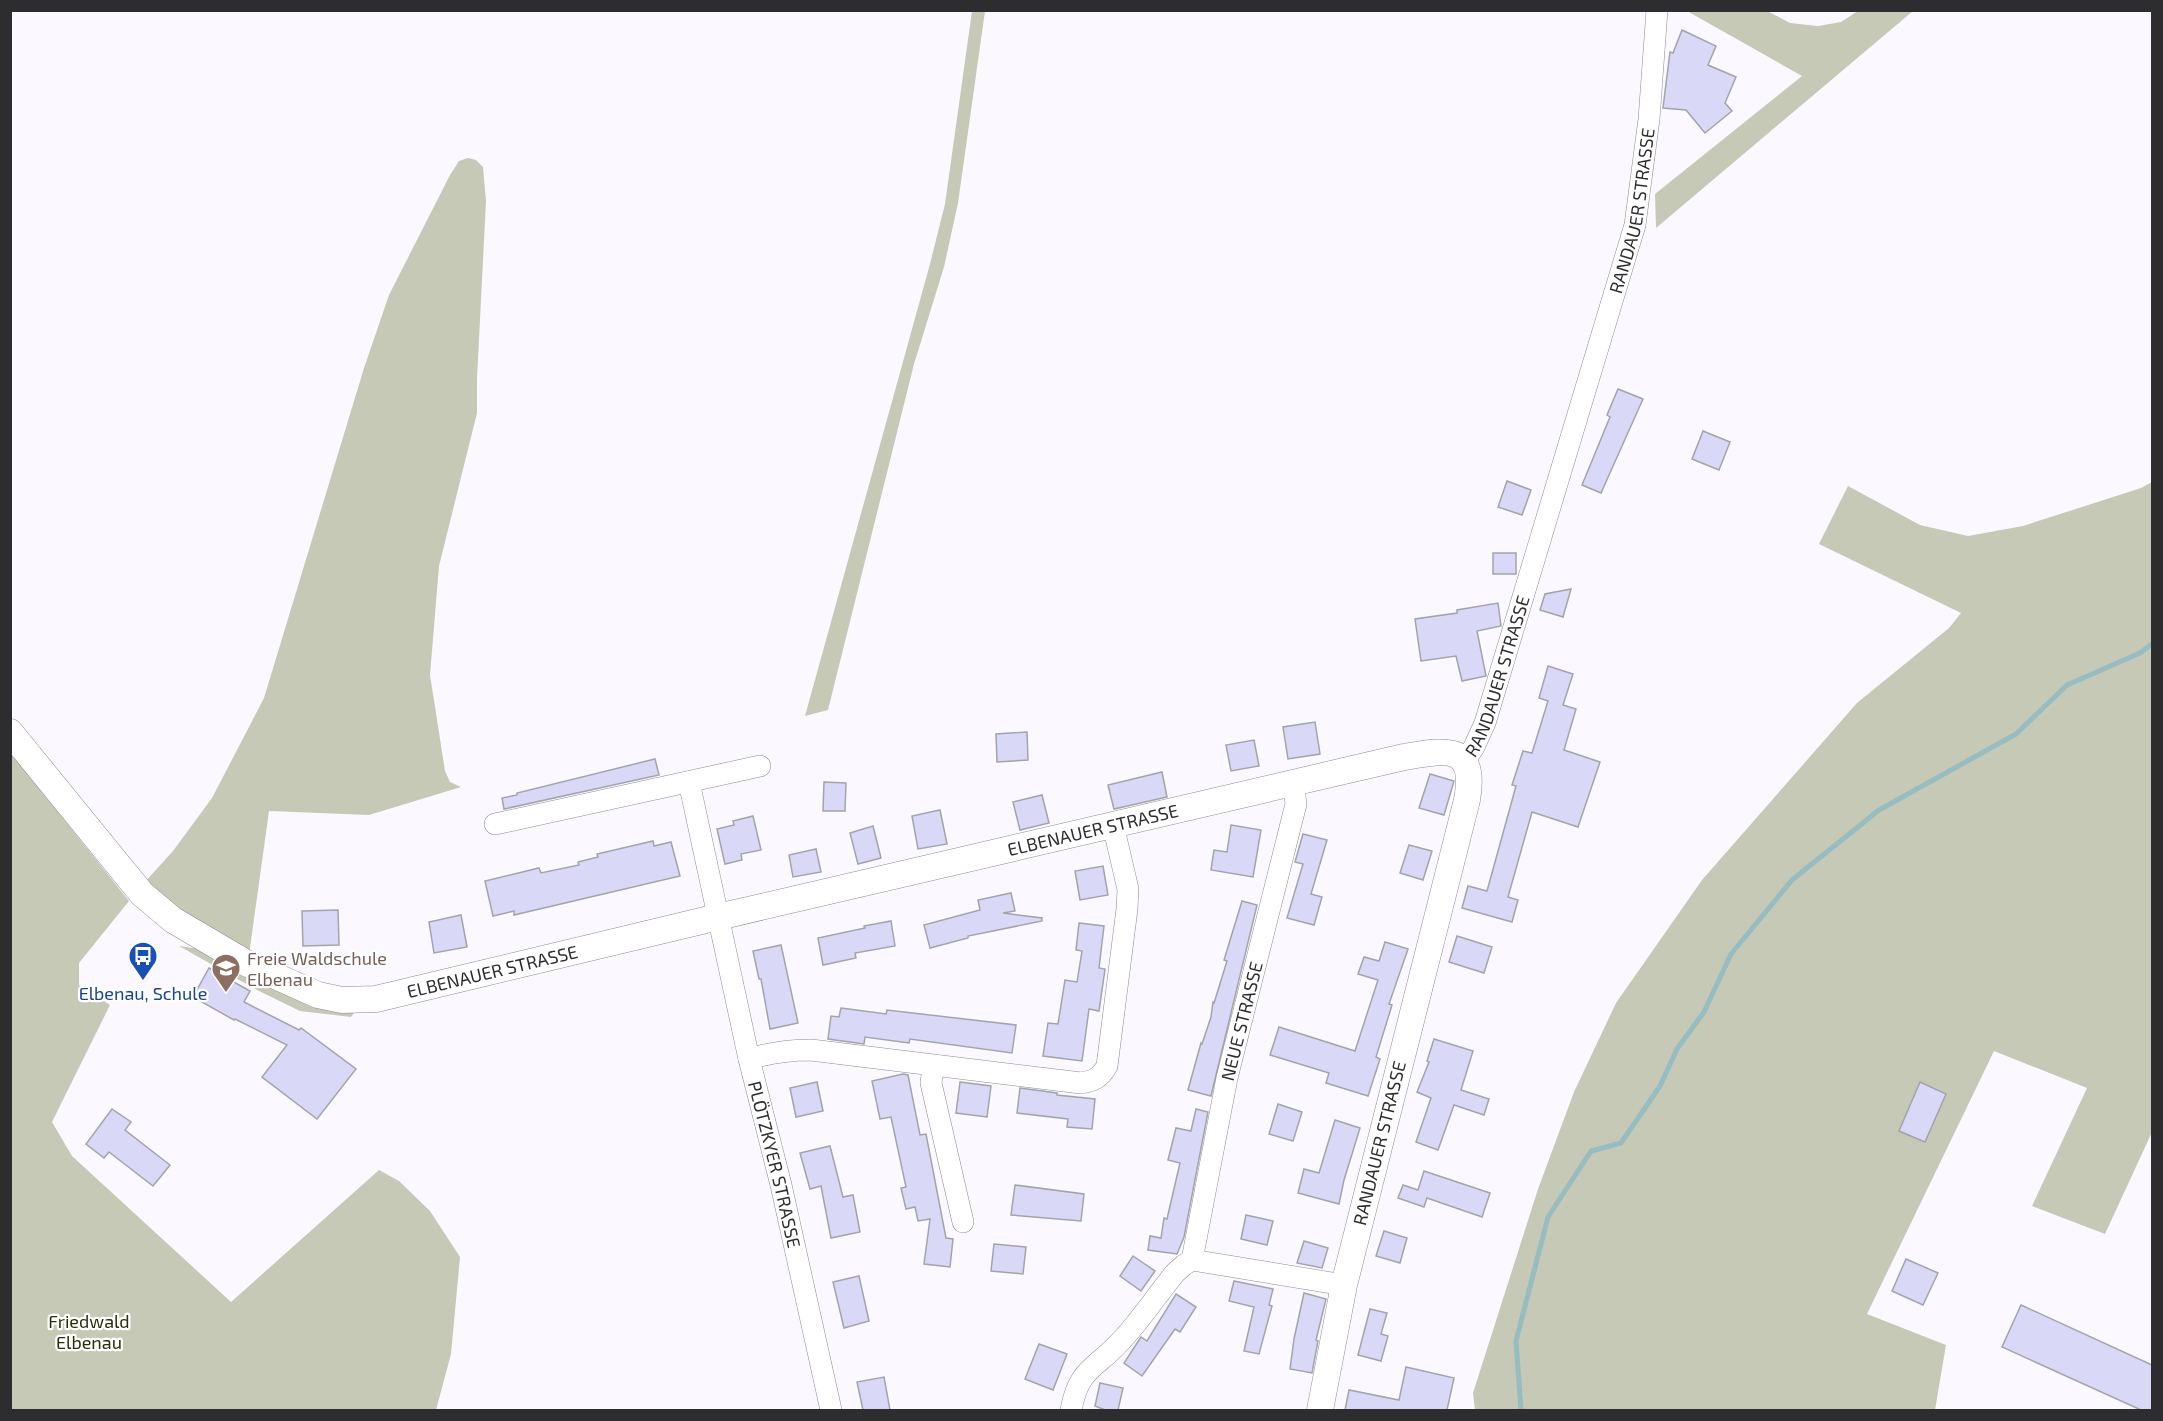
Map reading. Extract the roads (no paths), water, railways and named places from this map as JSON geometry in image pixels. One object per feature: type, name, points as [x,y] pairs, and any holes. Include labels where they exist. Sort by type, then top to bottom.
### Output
[{"type":"street","name":"RANDAUER STRASSE","points":[[1320,1410],[1344,1285],[1467,800],[1470,777],[1464,762],[1485,723],[1635,225],[1649,119],[1657,10]]},
{"type":"street","name":"ELBENAUER STRASSE","points":[[10,732],[142,894],[173,920],[246,963],[318,995],[342,1000],[376,999],[1293,782],[1439,751],[1452,753],[1464,762]]},
{"type":"street","points":[[495,824],[760,766]]},
{"type":"street","points":[[689,782],[718,917]]},
{"type":"street","name":"NEUE STRASSE","points":[[1192,1260],[1227,1078],[1296,804],[1293,782]]},
{"type":"street","points":[[749,1059],[769,1053],[811,1050],[933,1067],[1081,1083],[1101,1076],[1107,1066],[1128,889],[1113,825]]},
{"type":"street","name":"PLÖTZKYER STRASSE","points":[[718,917],[831,1410]]},
{"type":"street","points":[[933,1067],[931,1083],[963,1222]]},
{"type":"street","points":[[1071,1410],[1074,1390],[1084,1373],[1120,1341],[1175,1273],[1192,1260],[1344,1285]]},
{"type":"waterway","points":[[1521,1410],[1516,1341],[1548,1217],[1591,1151],[1621,1143],[1660,1086],[1677,1049],[1704,1012],[1731,954],[1792,880],[1879,810],[2016,734],[2067,685],[2140,653],[2152,644]]},
{"type":"place","name":"Elbenau, Schule","points":[[143,982]]},
{"type":"place","name":"Freie Waldschule Elbenau","points":[[226,994]]},
{"type":"park label","name":"Friedwald Elbenau","points":[[89,1331]]}]
